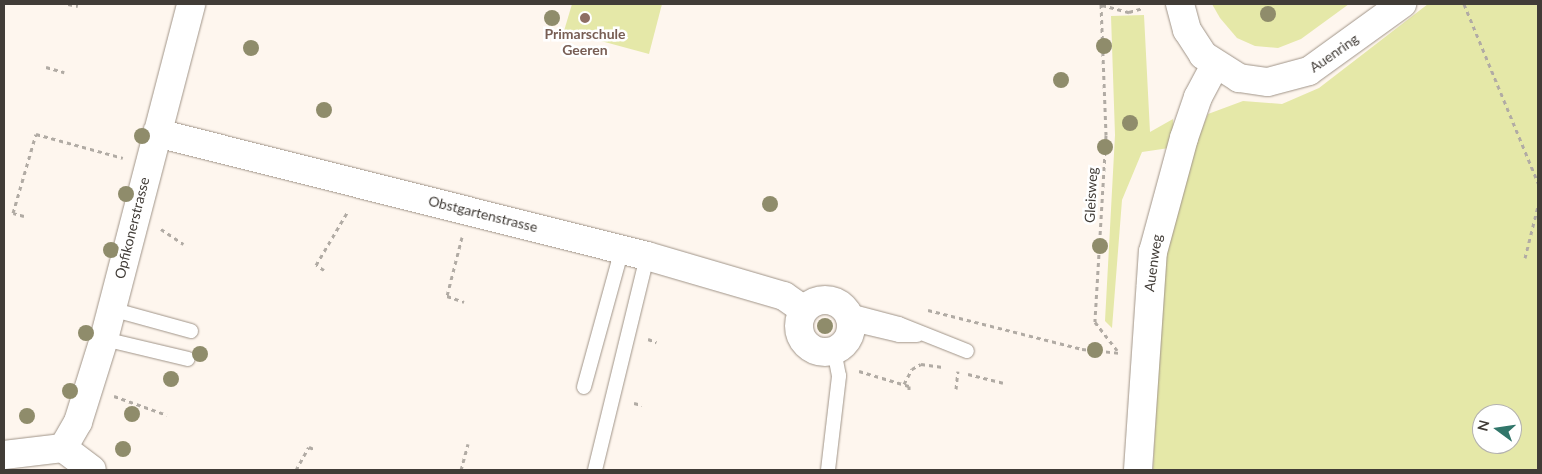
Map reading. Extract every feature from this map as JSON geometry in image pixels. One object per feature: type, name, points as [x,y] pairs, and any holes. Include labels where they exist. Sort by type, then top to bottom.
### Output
[{"type":"street","name":"Opfikonerstrasse","points":[[63,448],[78,422],[104,339],[191,4]]},
{"type":"street","name":"Auenring","points":[[1180,4],[1193,42],[1215,65],[1239,78],[1254,82],[1288,79],[1327,60],[1402,4]]},
{"type":"street","name":"Auenweg","points":[[1138,470],[1132,357],[1148,290],[1160,217],[1198,97],[1215,65]]},
{"type":"street","name":"Obstgartenstrasse","points":[[157,133],[635,253],[784,296],[804,310]]},
{"type":"street","points":[[828,299],[849,317],[848,340],[844,359],[816,351],[803,341],[799,326],[804,310],[814,302],[828,299]]},
{"type":"street","points":[[13,461],[63,448],[92,470]]},
{"type":"lane","points":[[584,387],[635,253]]},
{"type":"lane","points":[[595,470],[635,253]]},
{"type":"lane","points":[[111,309],[191,331]]},
{"type":"lane","points":[[849,317],[899,324],[920,335],[967,351]]},
{"type":"lane","points":[[104,339],[188,359]]},
{"type":"lane","points":[[828,470],[839,376],[844,359]]},
{"type":"path","points":[[68,4],[78,6]]},
{"type":"path","points":[[1100,4],[1130,12],[1143,8]]},
{"type":"path","name":"Gleisweg","points":[[1100,4],[1106,135],[1095,322],[1132,357]]},
{"type":"path","points":[[1464,4],[1538,183]]},
{"type":"path","points":[[46,67],[64,72]]},
{"type":"path","points":[[24,216],[13,213],[36,134],[128,159]]},
{"type":"path","points":[[1525,258],[1538,206]]},
{"type":"path","points":[[324,270],[316,265],[350,207]]},
{"type":"path","points":[[156,227],[184,244]]},
{"type":"path","points":[[464,227],[447,296],[464,302]]},
{"type":"path","points":[[920,308],[1082,349],[1132,357]]},
{"type":"path","points":[[844,359],[858,371],[909,386],[909,392]]},
{"type":"path","points":[[904,384],[912,369],[921,364],[933,364],[1003,383]]},
{"type":"path","points":[[956,389],[958,371]]},
{"type":"path","points":[[110,395],[160,410],[167,415]]},
{"type":"path","points":[[462,470],[468,444]]},
{"type":"path","points":[[296,470],[309,447],[314,450]]},
{"type":"green space","name":"Primarschule Geeren","points":[[572,4],[662,4],[649,54],[564,31]]},
{"type":"green space","points":[[1212,4],[1349,4],[1301,39],[1278,48],[1255,46],[1237,38],[1220,18]]},
{"type":"green space","points":[[1428,4],[1538,4],[1538,470],[1153,470],[1164,248],[1175,194],[1208,114],[1243,101],[1282,104],[1319,88]]},
{"type":"green space","points":[[1144,15],[1150,132],[1173,119],[1174,135],[1169,148],[1142,152],[1122,200],[1112,328],[1105,321],[1115,135],[1111,16]]},
{"type":"place","name":"Primarschule Geeren","points":[[585,18]]}]
